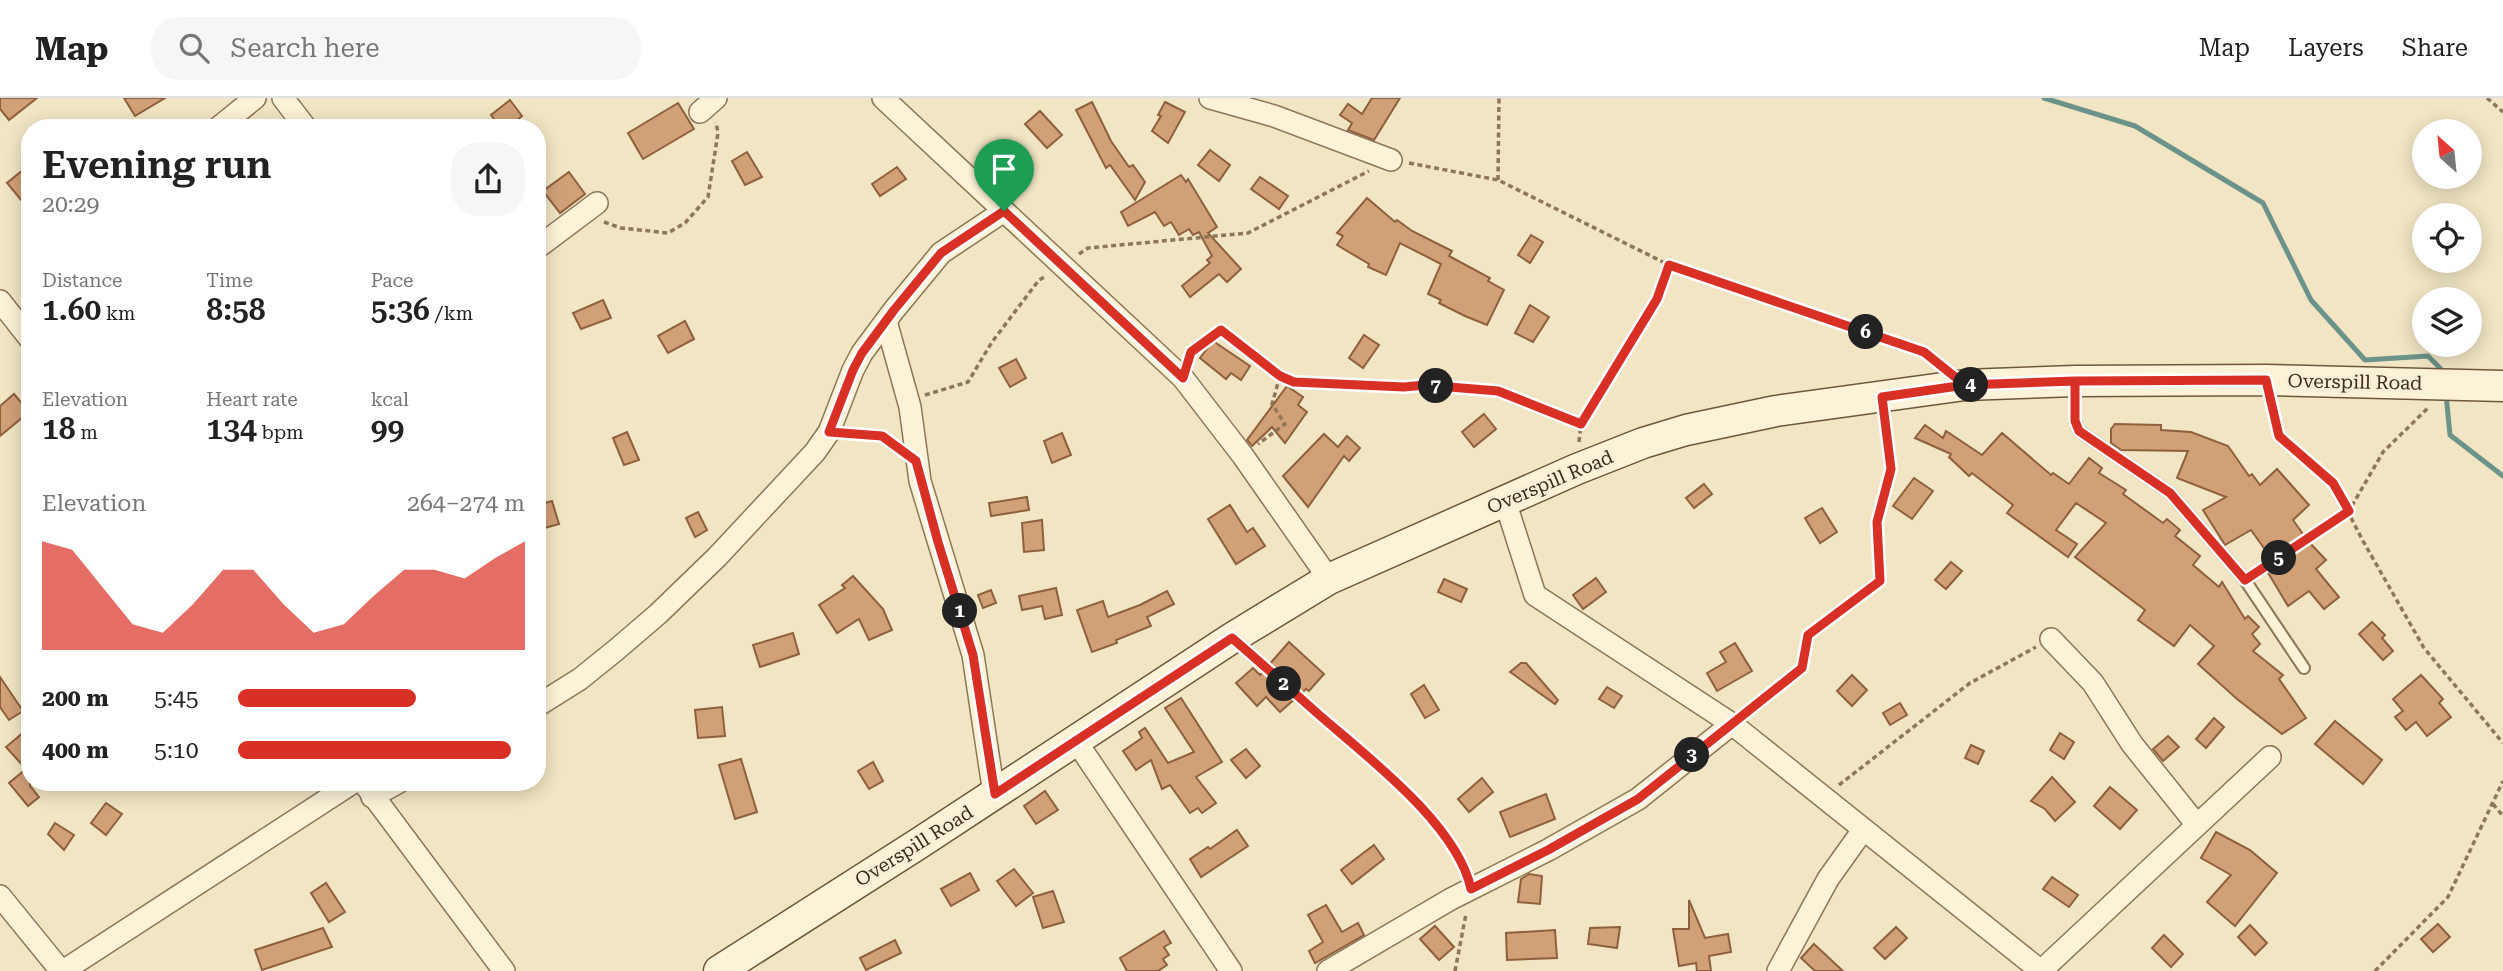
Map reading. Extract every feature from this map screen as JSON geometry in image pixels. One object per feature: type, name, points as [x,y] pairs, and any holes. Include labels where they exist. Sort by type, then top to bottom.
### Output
[{"type":"street","points":[[229,119],[255,98]]},
{"type":"street","points":[[283,98],[299,119]]},
{"type":"street","points":[[883,98],[1183,378],[1243,456],[1329,579]]},
{"type":"street","points":[[1210,98],[1275,116],[1391,160]]},
{"type":"street","points":[[546,241],[590,208]]},
{"type":"street","points":[[546,700],[580,679],[658,614],[717,557],[815,452],[829,432],[862,353],[941,253],[1004,211]]},
{"type":"street","points":[[0,301],[21,328]]},
{"type":"street","points":[[886,321],[910,407],[916,461],[973,655],[995,794]]},
{"type":"street","name":"Overspill Road","points":[[719,971],[1232,638],[1329,579],[1577,469],[1643,443],[1697,428],[1787,409],[1965,385],[2075,381],[2266,380],[2503,386]]},
{"type":"street","points":[[1505,501],[1535,595],[1732,724],[2041,971],[2270,757]]},
{"type":"street","points":[[2051,639],[2093,683],[2132,744],[2197,825]]},
{"type":"street","points":[[1328,971],[1471,889],[1548,850],[1638,799],[1732,724]]},
{"type":"street","points":[[1076,741],[1231,971]]},
{"type":"street","points":[[0,896],[62,971],[340,791]]},
{"type":"street","points":[[368,791],[504,971]]},
{"type":"street","points":[[1778,971],[1828,879],[1863,830]]},
{"type":"lane","points":[[2075,381],[2075,421],[2079,431],[2170,493],[2245,580],[2304,668]]},
{"type":"path","points":[[1498,180],[1499,98]]},
{"type":"path","points":[[2487,98],[2503,112]]},
{"type":"path","points":[[590,208],[621,228],[667,233],[685,223],[708,197],[718,132],[710,103]]},
{"type":"path","points":[[910,407],[928,393],[968,382],[992,342],[1039,280],[1088,248],[1248,233],[1391,160],[1498,180],[1669,265],[1924,352],[1965,385]]},
{"type":"path","points":[[1577,469],[1581,424],[1657,299],[1669,265]]},
{"type":"path","points":[[1183,378],[1191,352],[1221,330],[1280,376],[1294,382],[1404,387],[1425,385],[1498,391],[1581,424]]},
{"type":"path","points":[[1243,456],[1285,424],[1272,404],[1280,376]]},
{"type":"path","points":[[2266,380],[2279,436],[2333,483],[2424,648],[2503,743]]},
{"type":"path","points":[[2245,580],[2349,511],[2384,452],[2440,397],[2435,384]]},
{"type":"path","points":[[1732,724],[1802,668],[1808,635],[1880,581],[1877,522],[1891,469],[1882,397]]},
{"type":"path","points":[[829,432],[882,436],[916,461]]},
{"type":"path","points":[[1232,638],[1355,745],[1419,806],[1451,844],[1467,871],[1471,889],[1455,971]]},
{"type":"path","points":[[1822,795],[1848,778],[1970,683],[2051,639]]},
{"type":"path","points":[[2375,971],[2448,897],[2503,781]]},
{"type":"path","points":[[2492,803],[2503,816]]},
{"type":"building","points":[[0,98],[37,98],[9,120],[0,109]]},
{"type":"building","points":[[124,98],[165,98],[135,116]]},
{"type":"building","points":[[1372,98],[1400,98],[1374,140],[1348,130],[1352,123],[1340,115],[1348,104],[1362,114]]},
{"type":"building","points":[[510,100],[522,116],[518,119],[494,119],[491,115]]},
{"type":"building","points":[[1092,102],[1111,141],[1129,167],[1133,165],[1145,182],[1135,200],[1110,165],[1106,168],[1076,110]]},
{"type":"building","points":[[1165,102],[1185,112],[1168,143],[1152,131]]},
{"type":"building","points":[[678,103],[694,129],[643,159],[628,133]]},
{"type":"building","points":[[1040,111],[1062,135],[1047,148],[1025,124]]},
{"type":"building","points":[[1210,150],[1230,165],[1219,181],[1198,165]]},
{"type":"building","points":[[747,152],[762,177],[745,185],[732,161]]},
{"type":"building","points":[[897,167],[906,179],[880,196],[872,184]]},
{"type":"building","points":[[21,172],[21,200],[7,183]]},
{"type":"building","points":[[569,172],[585,194],[560,213],[546,195],[546,189]]},
{"type":"building","points":[[1181,175],[1186,182],[1188,179],[1217,227],[1208,233],[1241,269],[1227,282],[1219,274],[1190,297],[1182,286],[1210,263],[1207,260],[1212,256],[1199,232],[1193,235],[1189,229],[1179,235],[1171,222],[1164,226],[1155,212],[1128,226],[1121,212]]},
{"type":"building","points":[[1260,177],[1288,196],[1279,209],[1251,189]]},
{"type":"building","points":[[1367,198],[1395,222],[1397,220],[1412,231],[1452,251],[1449,256],[1490,278],[1488,281],[1504,290],[1487,325],[1439,303],[1441,300],[1428,294],[1441,264],[1400,243],[1386,275],[1368,267],[1369,264],[1337,245],[1343,236],[1337,233]]},
{"type":"building","points":[[1531,235],[1543,242],[1530,263],[1518,255]]},
{"type":"building","points":[[603,300],[611,318],[581,329],[573,313]]},
{"type":"building","points":[[1530,305],[1549,317],[1533,342],[1515,333]]},
{"type":"building","points":[[685,321],[694,339],[668,353],[658,336]]},
{"type":"building","points":[[1364,335],[1379,345],[1363,368],[1349,358]]},
{"type":"building","points":[[1213,341],[1250,366],[1241,380],[1231,373],[1226,379],[1200,358]]},
{"type":"building","points":[[1016,359],[1026,378],[1010,387],[999,368]]},
{"type":"building","points":[[1287,386],[1303,397],[1298,405],[1307,412],[1285,443],[1272,427],[1252,446],[1247,440]]},
{"type":"building","points":[[14,394],[21,402],[21,419],[0,436],[0,406]]},
{"type":"building","points":[[1484,414],[1496,429],[1474,447],[1462,432]]},
{"type":"building","points":[[2115,424],[2161,425],[2161,430],[2191,432],[2228,446],[2249,476],[2252,474],[2260,485],[2277,469],[2309,505],[2293,520],[2326,560],[2316,569],[2339,597],[2324,609],[2309,591],[2288,606],[2267,571],[2276,565],[2251,530],[2225,545],[2203,510],[2226,497],[2177,478],[2188,451],[2121,450],[2111,443],[2111,429]]},
{"type":"building","points":[[1925,425],[1943,438],[1946,431],[1982,455],[2002,433],[2051,475],[2053,473],[2069,484],[2089,458],[2102,468],[2099,473],[2126,490],[2123,494],[2163,523],[2167,519],[2180,530],[2175,536],[2200,556],[2193,565],[2219,587],[2222,582],[2245,619],[2248,616],[2259,627],[2252,634],[2260,644],[2253,651],[2283,675],[2279,679],[2306,718],[2282,734],[2198,664],[2214,646],[2190,625],[2174,646],[2138,620],[2145,610],[2075,557],[2106,523],[2076,503],[2056,530],[2077,544],[2068,557],[2007,513],[2013,505],[1972,473],[1969,476],[1949,457],[1951,454],[1915,438]]},
{"type":"building","points":[[627,432],[639,460],[624,465],[613,438]]},
{"type":"building","points":[[1062,433],[1071,455],[1052,463],[1044,441]]},
{"type":"building","points":[[1324,434],[1338,447],[1347,436],[1360,448],[1349,461],[1344,456],[1308,507],[1283,476]]},
{"type":"building","points":[[1914,478],[1933,491],[1912,519],[1893,506]]},
{"type":"building","points":[[1704,484],[1712,494],[1694,508],[1686,498]]},
{"type":"building","points":[[1027,497],[1029,510],[991,516],[989,503]]},
{"type":"building","points":[[552,501],[559,524],[546,528],[546,503]]},
{"type":"building","points":[[1230,505],[1247,532],[1253,528],[1265,546],[1236,564],[1208,519]]},
{"type":"building","points":[[1822,508],[1837,532],[1820,543],[1805,518]]},
{"type":"building","points":[[698,512],[707,530],[695,537],[686,518]]},
{"type":"building","points":[[1042,520],[1044,550],[1024,552],[1022,523]]},
{"type":"building","points":[[1951,562],[1962,571],[1946,589],[1935,580]]},
{"type":"building","points":[[853,576],[883,609],[892,630],[869,640],[859,619],[837,633],[819,605],[845,588],[842,585]]},
{"type":"building","points":[[1596,578],[1606,592],[1583,609],[1573,595]]},
{"type":"building","points":[[1444,579],[1467,589],[1461,602],[1438,592]]},
{"type":"building","points":[[1056,588],[1062,615],[1045,619],[1042,606],[1022,610],[1019,596]]},
{"type":"building","points":[[991,590],[996,603],[983,608],[978,595]]},
{"type":"building","points":[[1167,591],[1174,604],[1147,617],[1151,626],[1092,652],[1077,610],[1103,601],[1108,617]]},
{"type":"building","points":[[2372,622],[2385,635],[2382,638],[2393,651],[2383,660],[2359,634]]},
{"type":"building","points":[[793,633],[799,654],[760,667],[753,645]]},
{"type":"building","points":[[1289,642],[1324,674],[1309,691],[1306,689],[1280,712],[1266,697],[1257,706],[1236,683],[1253,668],[1260,675]]},
{"type":"building","points":[[1735,643],[1752,671],[1717,691],[1707,673],[1726,662],[1720,652]]},
{"type":"building","points":[[1521,663],[1526,663],[1558,700],[1555,704],[1510,672]]},
{"type":"building","points":[[1852,675],[1867,690],[1852,706],[1837,691]]},
{"type":"building","points":[[2421,675],[2443,699],[2439,703],[2451,717],[2427,736],[2416,722],[2406,730],[2395,717],[2403,711],[2393,699]]},
{"type":"building","points":[[0,677],[21,708],[21,712],[9,720],[0,707]]},
{"type":"building","points":[[1424,685],[1439,710],[1425,718],[1411,694]]},
{"type":"building","points":[[1607,687],[1622,696],[1614,708],[1599,699]]},
{"type":"building","points":[[1181,698],[1222,762],[1196,777],[1216,803],[1202,813],[1198,808],[1190,813],[1170,785],[1162,789],[1151,760],[1136,770],[1123,751],[1142,738],[1139,732],[1145,728],[1168,763],[1194,752],[1165,708]]},
{"type":"building","points":[[1900,703],[1907,715],[1890,725],[1883,713]]},
{"type":"building","points":[[722,707],[725,736],[698,738],[695,710]]},
{"type":"building","points":[[2214,718],[2224,727],[2206,748],[2196,739]]},
{"type":"building","points":[[2335,721],[2382,760],[2363,784],[2315,744]]},
{"type":"building","points":[[2060,733],[2074,742],[2064,759],[2050,750]]},
{"type":"building","points":[[21,734],[21,764],[6,747]]},
{"type":"building","points":[[2168,736],[2179,747],[2163,761],[2153,749]]},
{"type":"building","points":[[1971,745],[1984,751],[1978,764],[1965,758]]},
{"type":"building","points":[[1246,749],[1260,766],[1246,778],[1231,760]]},
{"type":"building","points":[[741,759],[757,812],[735,819],[719,765]]},
{"type":"building","points":[[873,762],[883,781],[869,789],[858,771]]},
{"type":"building","points":[[21,773],[21,791],[34,791],[39,797],[28,806],[9,783]]},
{"type":"building","points":[[2052,777],[2075,802],[2055,821],[2045,809],[2031,801]]},
{"type":"building","points":[[1482,778],[1493,792],[1469,812],[1458,799]]},
{"type":"building","points":[[2110,787],[2137,810],[2120,829],[2094,806]]},
{"type":"building","points":[[1045,791],[1058,810],[1036,824],[1024,806]]},
{"type":"building","points":[[1546,794],[1555,819],[1510,837],[1500,812]]},
{"type":"building","points":[[106,803],[122,814],[106,835],[91,823]]},
{"type":"building","points":[[55,823],[74,835],[64,850],[48,834]]},
{"type":"building","points":[[1237,830],[1248,846],[1201,877],[1190,859]]},
{"type":"building","points":[[2216,832],[2250,850],[2277,873],[2235,926],[2207,902],[2231,875],[2201,858]]},
{"type":"building","points":[[1374,845],[1384,859],[1352,884],[1341,870]]},
{"type":"building","points":[[1014,869],[1033,893],[1016,906],[997,881]]},
{"type":"building","points":[[970,873],[979,890],[951,906],[941,889]]},
{"type":"building","points":[[1529,874],[1542,876],[1540,904],[1518,902],[1521,879]]},
{"type":"building","points":[[2052,877],[2078,895],[2069,907],[2043,889]]},
{"type":"building","points":[[326,883],[345,912],[329,922],[311,893]]},
{"type":"building","points":[[1053,891],[1064,922],[1043,928],[1033,897]]},
{"type":"building","points":[[1689,900],[1705,938],[1728,934],[1731,952],[1709,956],[1711,971],[1697,971],[1696,963],[1679,966],[1673,929],[1689,929]]},
{"type":"building","points":[[1326,905],[1342,932],[1358,923],[1364,935],[1315,963],[1309,951],[1323,942],[1308,915]]},
{"type":"building","points":[[2438,924],[2450,937],[2433,952],[2421,939]]},
{"type":"building","points":[[2250,925],[2267,943],[2255,955],[2238,937]]},
{"type":"building","points":[[1435,926],[1454,947],[1439,960],[1420,939]]},
{"type":"building","points":[[1620,927],[1617,948],[1588,944],[1590,928]]},
{"type":"building","points":[[1896,927],[1907,938],[1885,959],[1874,948]]},
{"type":"building","points":[[323,928],[332,947],[262,970],[255,950]]},
{"type":"building","points":[[1555,930],[1557,958],[1507,960],[1506,933]]},
{"type":"building","points":[[1164,931],[1171,943],[1164,947],[1169,955],[1163,959],[1167,965],[1158,971],[1127,971],[1120,958]]},
{"type":"building","points":[[2164,935],[2183,954],[2171,967],[2152,948]]},
{"type":"building","points":[[895,940],[901,953],[866,970],[860,958]]},
{"type":"building","points":[[1814,944],[1843,971],[1815,971],[1801,958]]},
{"type":"waterway","points":[[2044,98],[2135,126],[2263,203],[2311,300],[2365,360],[2428,356],[2444,374]]},
{"type":"waterway","points":[[2446,394],[2450,435],[2503,476]]},
{"type":"route","points":[[1004,211],[941,253],[894,310],[862,353],[829,432],[882,436],[916,461],[973,655],[995,794],[1232,638],[1355,745],[1419,806],[1451,844],[1467,871],[1471,889],[1548,850],[1638,799],[1802,668],[1808,635],[1880,581],[1877,522],[1891,469],[1882,397],[1965,385],[2075,381],[2266,380],[2279,436],[2333,483],[2349,511],[2245,580],[2170,493],[2079,431],[2075,421],[2075,381],[2020,383],[1965,385],[1924,352],[1669,265],[1657,299],[1581,424],[1498,391],[1425,385],[1404,387],[1294,382],[1280,376],[1221,330],[1191,352],[1183,378],[1004,211]]}]
